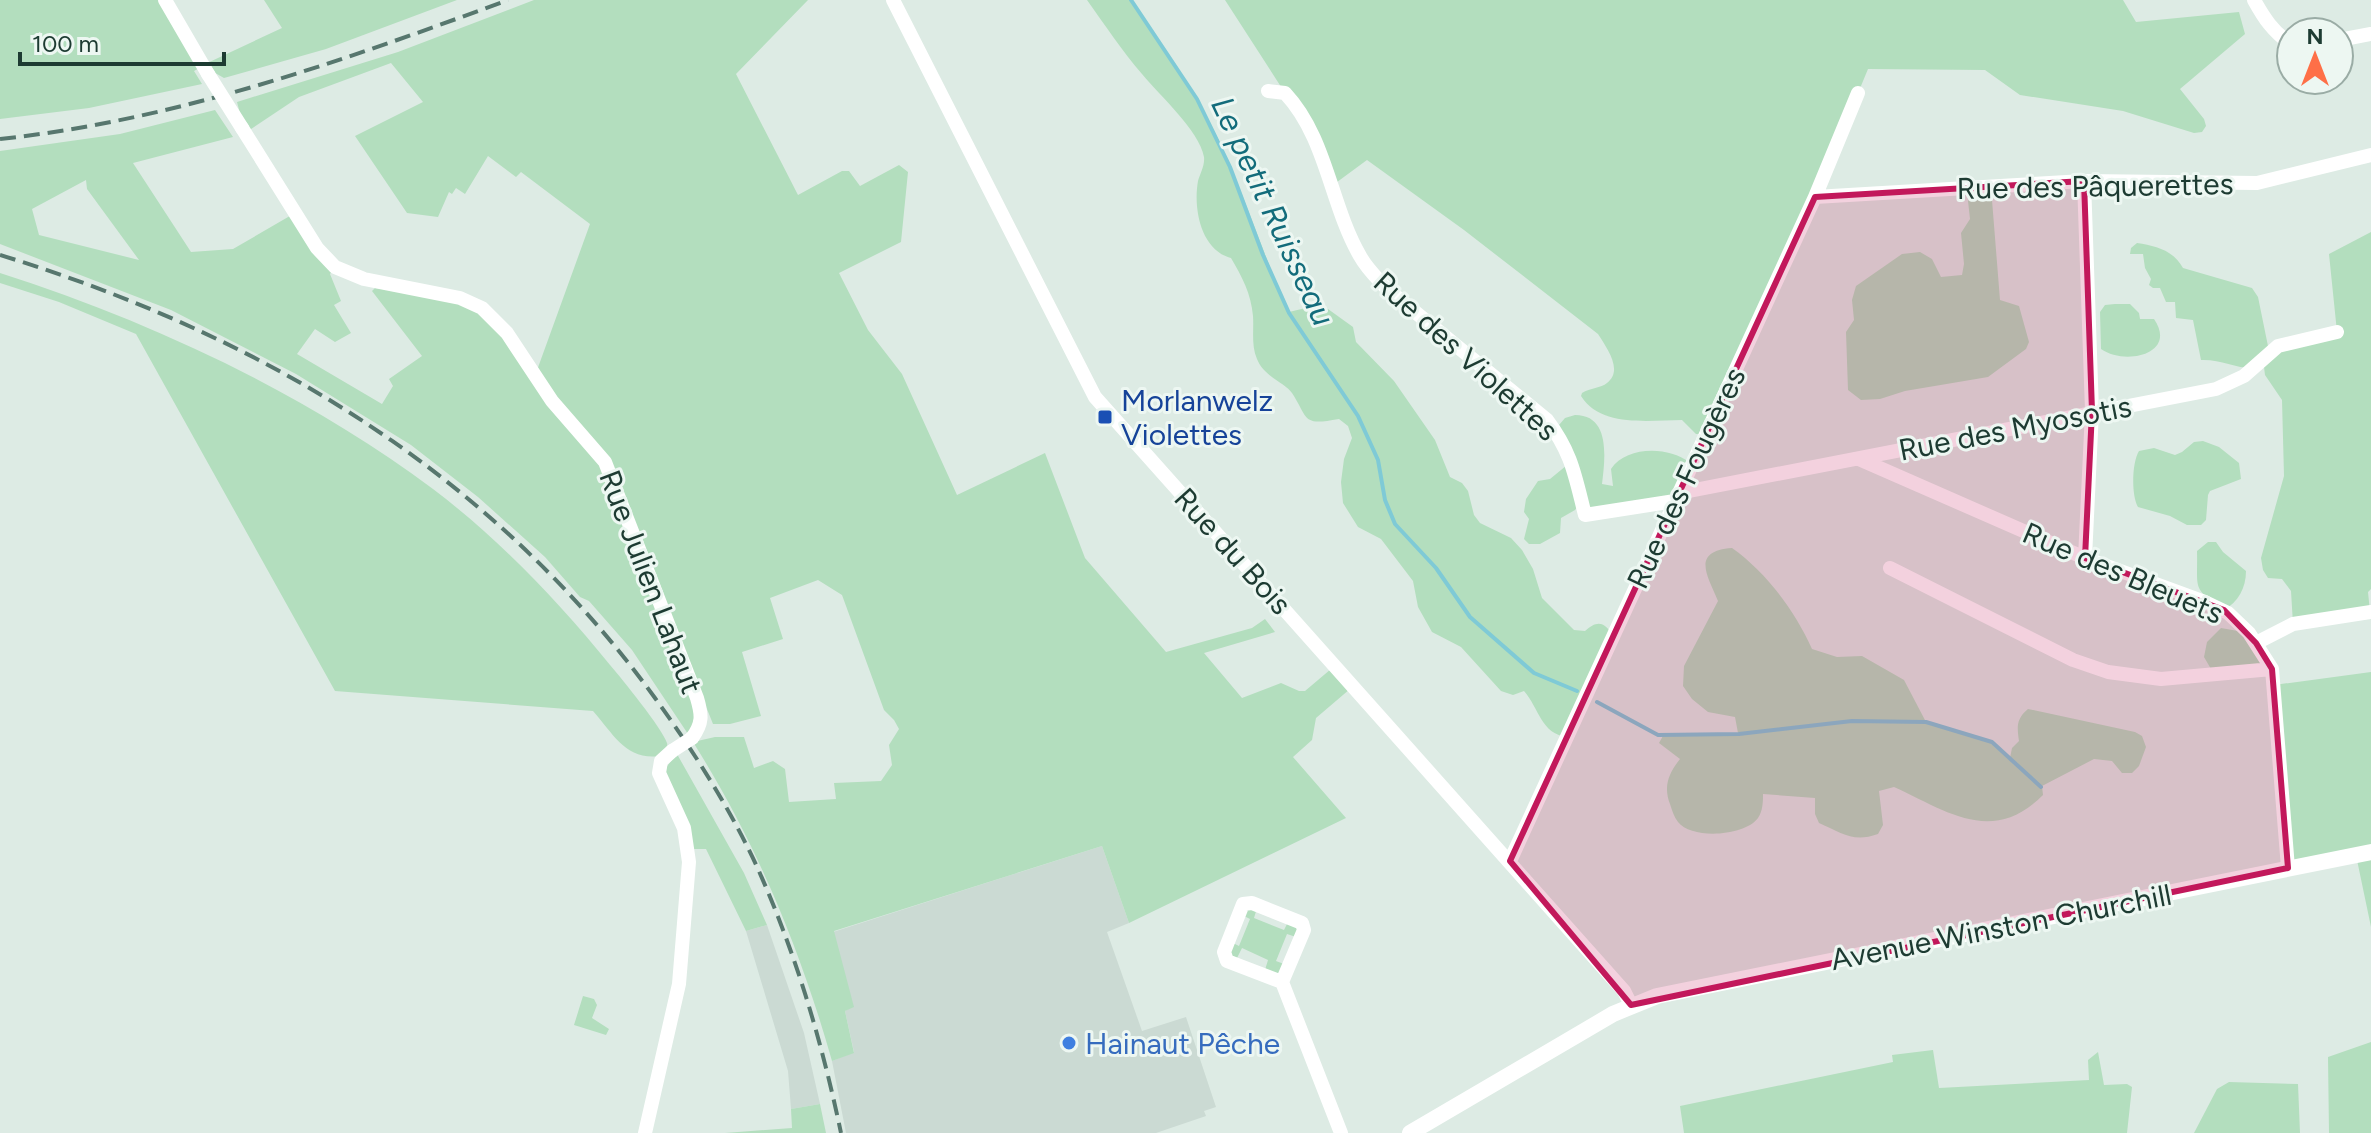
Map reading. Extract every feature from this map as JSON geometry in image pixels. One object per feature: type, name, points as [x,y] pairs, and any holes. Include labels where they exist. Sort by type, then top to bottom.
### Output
[{"type":"street","name":"Rue du Bois","points":[[893,0],[1095,397],[1510,861],[1624,991],[1631,1005]]},
{"type":"street","points":[[2254,0],[2275,32]]},
{"type":"street","name":"Rue Julien Lahaut","points":[[165,1],[317,248],[335,267],[364,279],[460,298],[482,308],[507,333],[559,410],[601,455],[702,717],[701,725],[692,738],[661,761],[659,773],[684,828],[689,862],[679,984],[645,1133]]},
{"type":"street","name":"Rue des Violettes","points":[[1268,91],[1285,93],[1299,108],[1327,170],[1358,254],[1369,270],[1387,289],[1547,420],[1558,434],[1572,461],[1585,515],[1677,497]]},
{"type":"street","name":"Rue des Fougères","points":[[1510,861],[1815,197],[1858,93]]},
{"type":"street","name":"Rue des Pâquerettes","points":[[1815,197],[2084,181],[2257,183],[2371,155]]},
{"type":"street","points":[[2084,181],[2092,411],[2085,558]]},
{"type":"street","name":"Rue des Myosotis","points":[[1677,497],[2224,386],[2244,376],[2278,346],[2337,332]]},
{"type":"street","name":"Rue des Bleuets","points":[[1858,459],[2085,558],[2224,610],[2256,643],[2272,669],[2288,868]]},
{"type":"street","points":[[1890,568],[2073,660],[2108,672],[2161,679],[2272,669]]},
{"type":"street","points":[[2256,643],[2293,624],[2371,612]]},
{"type":"street","name":"Avenue Winston Churchill","points":[[1410,1133],[1631,1005],[1657,996],[2371,852]]},
{"type":"street","points":[[1282,982],[1227,961],[1224,952],[1243,904],[1252,903],[1302,923],[1304,930],[1282,982],[1341,1133]]},
{"type":"highlighted area","points":[[2084,181],[2092,411],[2085,558],[2224,610],[2256,643],[2272,669],[2288,868],[1631,1005],[1510,861],[1815,197]]},
{"type":"shaded area","points":[[1102,846],[1129,923],[1107,932],[1142,1031],[1186,1017],[1216,1107],[1204,1111],[1206,1116],[1156,1133],[846,1133],[832,1061],[854,1052],[845,1011],[853,1006],[833,932]]},
{"type":"shaded area","points":[[767,925],[804,1033],[820,1104],[791,1109],[788,1071],[746,931]]},
{"type":"green space","points":[[0,0],[165,0],[203,65],[282,28],[264,0],[457,0],[326,49],[224,78],[203,66],[194,71],[202,84],[89,108],[0,119]]},
{"type":"green space","points":[[534,0],[808,0],[736,74],[798,195],[842,171],[849,171],[860,186],[899,165],[908,172],[901,242],[839,273],[868,330],[902,374],[957,495],[1045,453],[1085,558],[1166,652],[1252,628],[1265,619],[1275,632],[1204,653],[1242,698],[1281,683],[1305,691],[1331,669],[1350,689],[1316,718],[1312,740],[1293,757],[1346,818],[1129,923],[1102,846],[834,931],[854,1007],[845,1011],[854,1053],[832,1061],[806,978],[774,897],[737,818],[693,742],[715,737],[744,737],[754,768],[773,761],[785,769],[789,802],[836,799],[834,783],[881,781],[892,765],[889,745],[899,729],[884,710],[842,595],[818,580],[770,598],[783,639],[742,652],[761,716],[730,724],[713,724],[707,709],[698,699],[698,721],[688,734],[632,650],[589,601],[580,597],[545,557],[478,497],[411,445],[296,374],[171,310],[0,244],[0,151],[120,134],[215,110],[233,137],[133,163],[191,252],[233,249],[295,213],[335,267],[330,274],[341,301],[334,305],[351,333],[335,342],[315,329],[297,354],[382,404],[393,386],[389,379],[422,356],[372,291],[375,288],[471,302],[536,373],[590,224],[521,172],[516,177],[488,156],[465,194],[456,188],[452,194],[449,192],[438,217],[407,213],[355,136],[423,102],[391,63],[299,97],[245,133],[237,102],[398,52]],"holes":[[[86,180],[87,189],[139,260],[39,235],[32,209]]]},
{"type":"green space","points":[[1087,0],[1131,0],[1180,72],[1223,149],[1289,312],[1314,306],[1328,309],[1353,327],[1356,342],[1394,381],[1435,440],[1450,477],[1462,483],[1468,491],[1474,515],[1480,523],[1511,538],[1522,550],[1533,569],[1542,598],[1574,630],[1585,631],[1599,624],[1611,633],[1567,737],[1558,735],[1546,726],[1524,691],[1513,695],[1501,691],[1461,647],[1432,632],[1418,607],[1413,581],[1381,539],[1358,527],[1343,503],[1341,482],[1344,459],[1352,438],[1348,426],[1339,419],[1312,421],[1304,414],[1289,389],[1260,365],[1254,348],[1252,308],[1245,286],[1231,258],[1212,247],[1198,216],[1198,181],[1204,160],[1201,147],[1187,125],[1135,65]]},
{"type":"green space","points":[[1225,0],[2123,0],[2136,22],[2239,12],[2245,34],[2180,89],[2204,119],[2206,126],[2202,132],[2194,133],[2123,111],[2020,95],[1985,70],[1868,69],[1815,197],[1701,434],[1696,434],[1682,420],[1613,418],[1590,406],[1581,396],[1582,393],[1605,385],[1614,372],[1612,358],[1598,334],[1464,230],[1367,160],[1333,185],[1285,93]]},
{"type":"green space","points":[[1972,196],[1986,196],[1992,200],[2000,300],[2019,306],[2029,342],[2026,349],[1988,377],[1905,391],[1880,399],[1861,400],[1848,390],[1846,332],[1854,320],[1852,300],[1856,286],[1902,254],[1920,252],[1932,259],[1941,277],[1962,275],[1961,233],[1970,219],[1968,201]]},
{"type":"green space","points":[[2371,232],[2370,612],[2293,624],[2291,591],[2282,579],[2268,578],[2261,558],[2284,476],[2282,400],[2265,375],[2264,367],[2247,368],[2201,360],[2193,320],[2176,318],[2175,302],[2166,302],[2160,288],[2149,285],[2151,279],[2143,254],[2130,254],[2131,248],[2137,243],[2157,247],[2174,257],[2183,268],[2252,288],[2258,297],[2269,351],[2337,332],[2329,254]]},
{"type":"green space","points":[[0,273],[114,314],[226,363],[332,422],[433,489],[504,550],[570,618],[658,726],[667,743],[666,755],[641,755],[632,751],[593,711],[335,691],[136,334],[59,302],[0,283]]},
{"type":"green space","points":[[2130,304],[2139,313],[2140,319],[2154,319],[2160,331],[2159,341],[2146,354],[2135,356],[2111,354],[2101,349],[2100,312],[2105,305]]},
{"type":"green space","points":[[1575,415],[1587,417],[1600,430],[1604,451],[1602,484],[1613,486],[1611,469],[1618,461],[1637,452],[1670,453],[1689,462],[1675,501],[1599,513],[1582,501],[1575,510],[1561,518],[1560,533],[1540,544],[1529,544],[1524,539],[1529,519],[1524,512],[1526,499],[1538,481],[1550,479],[1572,461],[1559,425],[1565,418]]},
{"type":"green space","points":[[2203,441],[2219,447],[2239,463],[2241,479],[2210,491],[2206,520],[2201,525],[2187,525],[2170,516],[2138,507],[2133,479],[2139,451],[2154,448],[2175,455],[2194,442]]},
{"type":"green space","points":[[2208,542],[2216,542],[2246,571],[2240,594],[2224,610],[2206,597],[2198,586],[2197,551]]},
{"type":"green space","points":[[1732,548],[1778,593],[1812,649],[1837,657],[1862,656],[1904,680],[1926,722],[1992,742],[2010,758],[2012,748],[2019,741],[2019,720],[2028,709],[2135,732],[2142,736],[2146,747],[2139,766],[2132,773],[2122,773],[2112,761],[2094,759],[2042,786],[2043,795],[2006,819],[1987,821],[1951,814],[1894,787],[1879,791],[1883,825],[1878,834],[1869,837],[1848,836],[1819,823],[1815,814],[1815,798],[1763,794],[1758,818],[1742,829],[1718,834],[1685,828],[1674,816],[1667,791],[1670,775],[1680,759],[1659,743],[1664,734],[1738,733],[1735,717],[1708,712],[1692,699],[1683,686],[1684,666],[1718,601],[1707,574],[1707,559],[1719,550]]},
{"type":"green space","points":[[2221,628],[2249,633],[2262,664],[2211,669],[2204,657],[2207,642]]},
{"type":"green space","points":[[2371,672],[2371,852],[2288,868],[2274,685]]},
{"type":"green space","points":[[677,754],[744,873],[767,925],[746,931],[706,849],[689,849],[663,771]]},
{"type":"green space","points":[[2371,858],[2371,927],[2357,860]]},
{"type":"green space","points":[[1245,908],[1257,908],[1254,918],[1284,930],[1288,922],[1298,926],[1296,937],[1287,934],[1276,961],[1284,964],[1276,975],[1265,970],[1268,960],[1242,948],[1237,958],[1230,955],[1233,943],[1239,946],[1250,919],[1242,915]]},
{"type":"green space","points":[[583,996],[594,999],[597,1005],[592,1018],[609,1029],[606,1035],[574,1025]]},
{"type":"green space","points":[[2371,1042],[2371,1133],[2329,1133],[2328,1057]]},
{"type":"green space","points":[[1933,1050],[1939,1088],[2089,1080],[2088,1060],[2098,1052],[2104,1085],[2127,1084],[2132,1087],[2127,1133],[1684,1133],[1680,1106],[1893,1062],[1892,1055]]},
{"type":"green space","points":[[2229,1082],[2298,1084],[2300,1133],[2194,1133],[2217,1089]]},
{"type":"green space","points":[[820,1104],[826,1133],[725,1133],[792,1128],[791,1109]]},
{"type":"waterway","name":"Le petit Ruisseau","points":[[1131,0],[1197,99],[1230,167],[1289,313],[1358,416],[1378,460],[1385,500],[1395,524],[1436,568],[1470,617],[1534,673],[1577,691]]},
{"type":"waterway","name":"Le petit Ruisseau","points":[[1597,702],[1658,735],[1739,734],[1852,721],[1926,722],[1992,742],[2041,787]]},
{"type":"railway","points":[[0,139],[66,130],[195,103],[321,66],[508,0]]},
{"type":"railway","points":[[0,255],[97,288],[191,327],[280,371],[365,422],[445,480],[521,545],[591,618],[684,739],[747,846],[796,966],[841,1133]]},
{"type":"place","name":"Morlanwelz Violettes","points":[[1105,417]]},
{"type":"place","name":"Hainaut Pêche","points":[[1069,1043]]}]
